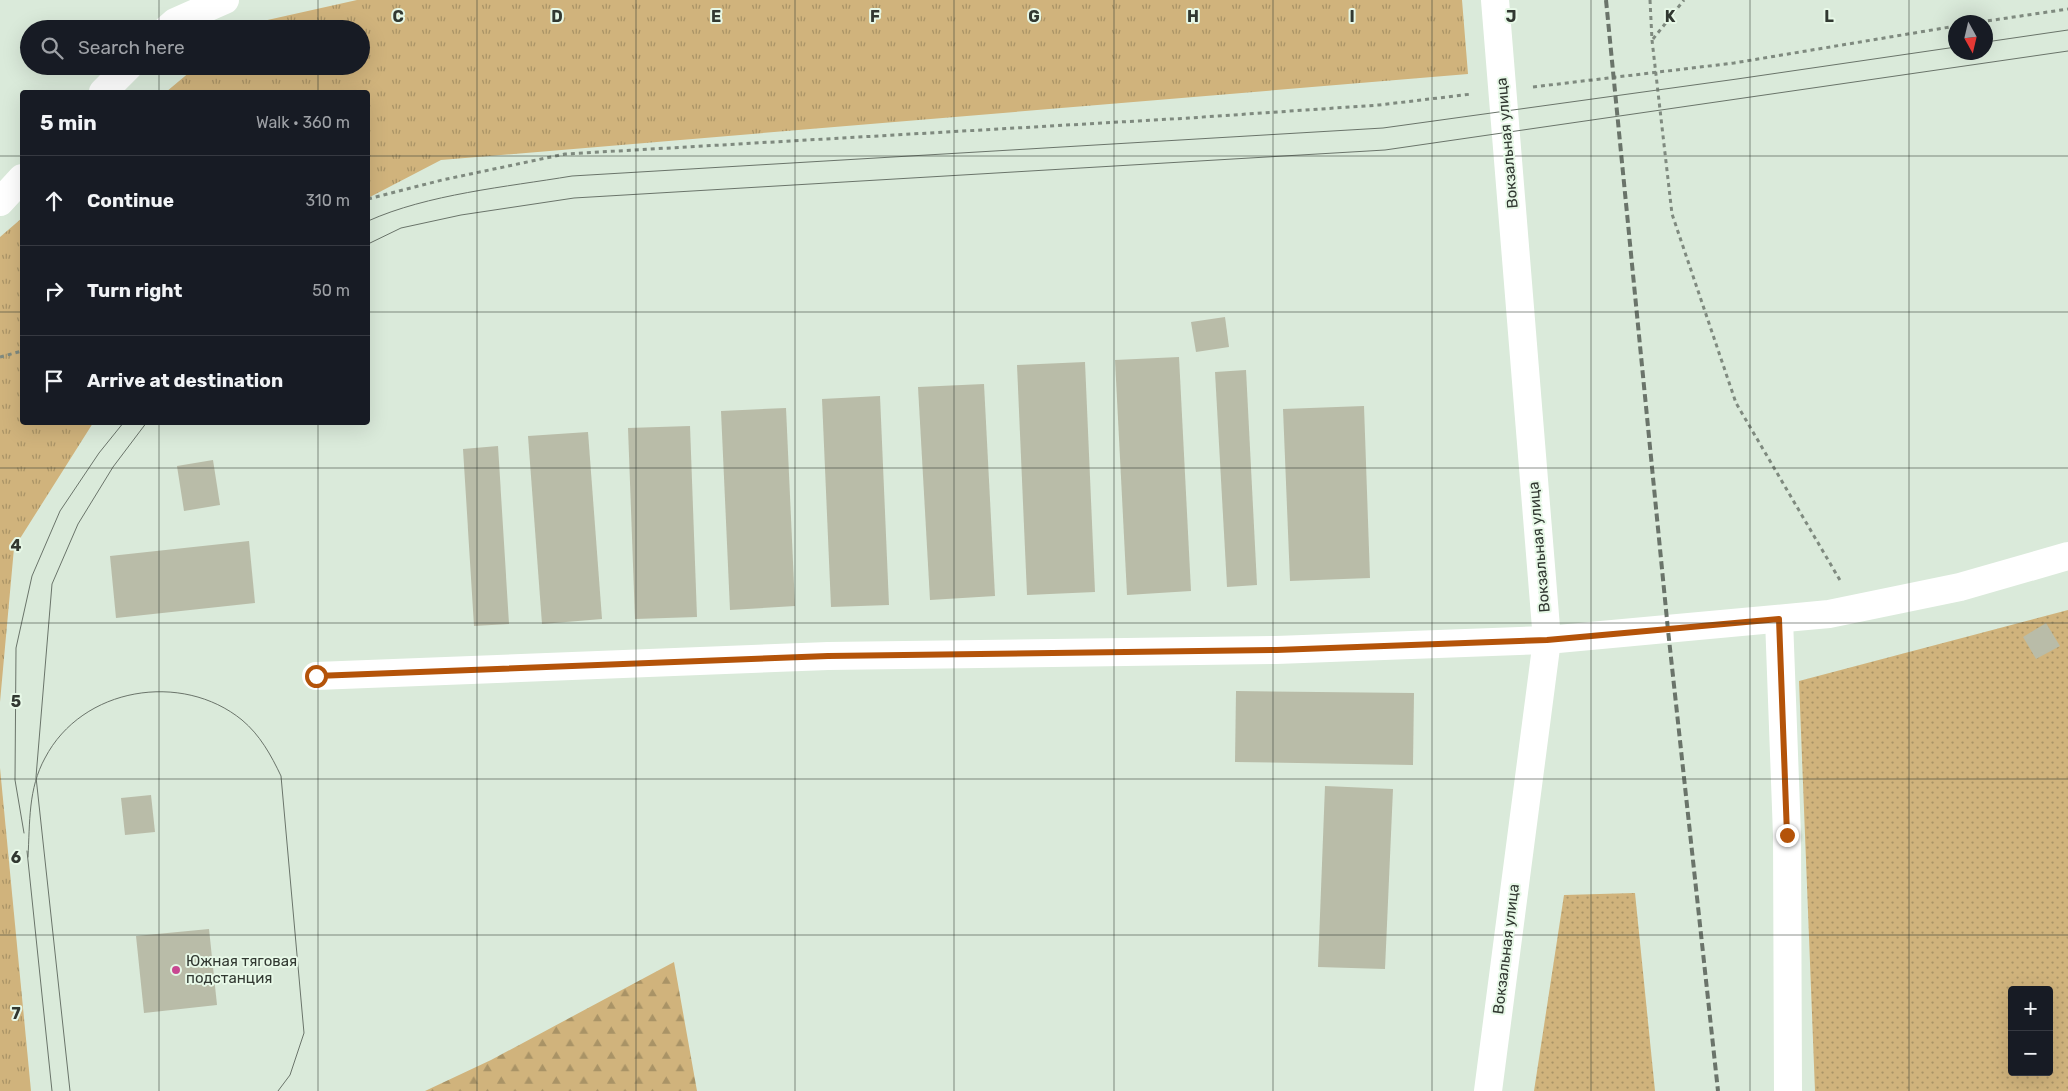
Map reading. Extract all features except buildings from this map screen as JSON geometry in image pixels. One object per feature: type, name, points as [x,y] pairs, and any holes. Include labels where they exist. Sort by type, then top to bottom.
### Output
[{"type":"main road","points":[[180,20],[225,0]]},
{"type":"main road","name":"Вокзальная улица","points":[[1488,1091],[1547,640],[1496,0]]},
{"type":"main road","points":[[105,90],[120,75]]},
{"type":"main road","points":[[0,202],[20,180]]},
{"type":"main road","points":[[316,676],[828,656],[1276,650],[1547,640],[1830,614],[1960,587],[2068,556]]},
{"type":"main road","points":[[1779,619],[1787,835],[1788,1091]]},
{"type":"path","points":[[1650,0],[1652,40],[1672,214],[1736,403],[1857,608]]},
{"type":"path","points":[[1652,40],[1684,0]]},
{"type":"path","points":[[1993,20],[2068,9]]},
{"type":"path","points":[[1527,88],[1734,63],[1948,27]]},
{"type":"path","points":[[370,198],[442,180],[565,154],[1379,105],[1477,94]]},
{"type":"path","points":[[0,357],[20,352]]},
{"type":"green space","points":[[357,0],[1462,0],[1468,74],[441,160],[370,197],[370,90],[168,90],[186,75],[370,75],[370,20],[267,20]]},
{"type":"green space","points":[[20,220],[20,425],[92,425],[14,548],[0,702],[0,237]]},
{"type":"green space","points":[[2068,610],[2068,1091],[1815,1091],[1799,681]]},
{"type":"green space","points":[[0,768],[31,1091],[0,1091]]},
{"type":"green space","points":[[1635,893],[1655,1091],[1534,1091],[1564,895]]},
{"type":"green space","points":[[674,962],[697,1091],[425,1091],[491,1060]]},
{"type":"tram line","points":[[1993,41],[2068,30]]},
{"type":"tram line","points":[[370,220],[416,204],[468,192],[572,176],[1383,128],[1948,48]]},
{"type":"tram line","points":[[370,243],[401,228],[461,215],[574,198],[1385,150],[2068,51]]},
{"type":"tram line","points":[[24,833],[15,780],[16,648],[32,576],[60,511],[99,453],[122,425]]},
{"type":"tram line","points":[[70,1091],[36,777],[52,584],[78,524],[113,467],[145,425]]},
{"type":"tram line","points":[[28,857],[31,806],[39,770],[62,734],[83,715],[108,702],[135,694],[163,692],[191,695],[218,705],[242,720],[264,746],[281,776],[304,1033],[290,1075],[278,1091]]},
{"type":"tram line","points":[[27,851],[52,1091]]},
{"type":"railway","points":[[1606,0],[1668,630],[1718,1091]]},
{"type":"place","name":"Южная тяговая подстанция","points":[[176,970]]},
{"type":"route","points":[[316,676],[828,656],[1276,650],[1547,640],[1779,619],[1787,835]]}]
